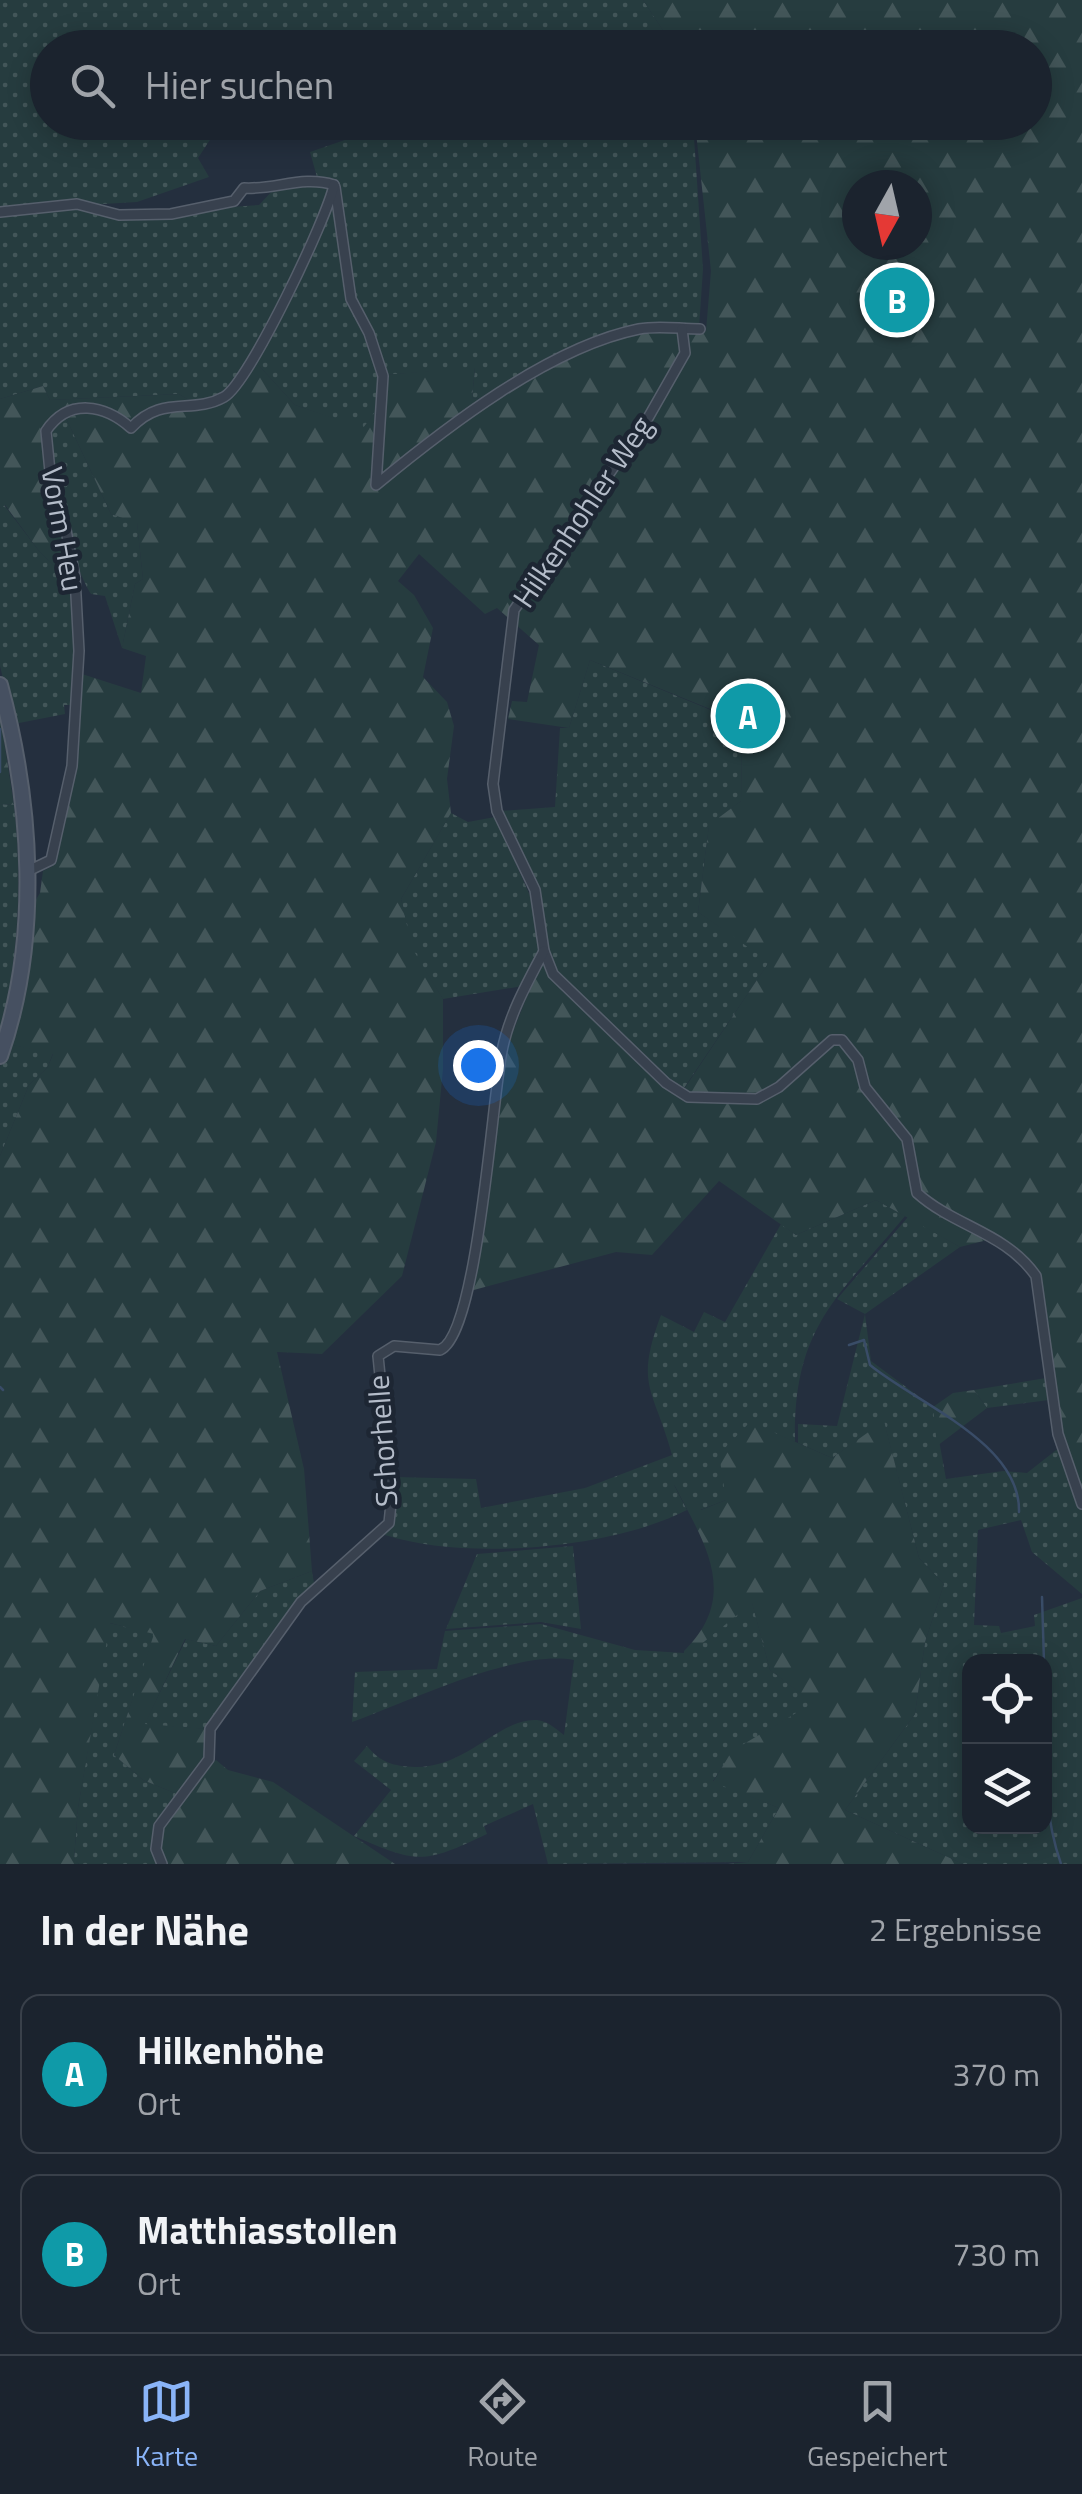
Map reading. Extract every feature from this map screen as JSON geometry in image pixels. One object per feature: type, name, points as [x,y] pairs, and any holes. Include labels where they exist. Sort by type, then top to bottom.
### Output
[{"type":"main road","points":[[0,685],[14,756],[26,872],[20,981],[0,1056]]},
{"type":"street","points":[[0,212],[77,204],[119,214],[170,214],[234,200],[244,188],[265,190],[316,179],[334,184],[351,299],[370,333],[383,376],[376,485],[438,433],[564,358],[638,330],[700,329]]},
{"type":"street","name":"Vorm Heu","points":[[26,872],[51,860],[72,766],[79,673],[75,577],[66,530],[52,492],[46,431],[54,420],[81,408],[100,406],[132,428],[146,412],[224,397],[294,284],[329,211],[334,184]]},
{"type":"street","name":"Hilkenhohler Weg","points":[[682,329],[685,353],[648,418],[514,610],[493,784],[503,829],[535,890],[544,951],[552,974],[666,1083],[688,1097],[757,1099],[779,1088],[832,1040],[842,1040],[858,1060],[865,1087],[907,1139],[916,1193],[1000,1240],[1022,1256],[1036,1276],[1058,1434],[1082,1504]]},
{"type":"street","name":"Schorhelle","points":[[162,1864],[156,1849],[159,1826],[209,1759],[210,1729],[255,1672],[301,1602],[389,1523],[392,1494],[378,1356],[394,1346],[440,1350],[455,1336],[468,1295],[501,1054],[524,988],[544,951]]},
{"type":"green space","points":[[0,0],[643,0],[663,30],[30,30],[30,140],[210,140],[198,158],[209,177],[137,202],[0,210]]},
{"type":"green space","points":[[643,0],[1082,0],[1082,1500],[1060,1433],[1038,1277],[999,1237],[960,1247],[876,1200],[796,1235],[719,1181],[652,1255],[616,1252],[470,1291],[508,1044],[542,959],[563,992],[680,1095],[769,962],[698,912],[709,825],[741,801],[742,722],[590,660],[569,728],[508,719],[512,701],[527,702],[539,645],[497,608],[485,614],[419,554],[398,581],[414,595],[433,628],[423,677],[447,702],[454,726],[447,779],[451,813],[401,899],[412,948],[443,999],[443,1069],[436,1142],[402,1276],[322,1354],[277,1352],[304,1469],[312,1571],[260,1591],[216,1646],[185,1639],[145,1724],[208,1729],[213,1759],[177,1794],[143,1780],[114,1755],[154,1634],[110,1623],[78,1808],[74,1859],[79,1864],[0,1864],[0,1156],[29,1085],[48,1067],[53,1054],[8,1044],[32,906],[40,893],[43,871],[53,866],[55,857],[82,674],[141,693],[146,656],[122,648],[135,584],[143,579],[137,523],[111,514],[66,418],[99,408],[132,430],[147,414],[227,399],[252,358],[295,405],[363,428],[383,402],[384,375],[475,367],[472,399],[506,392],[613,338],[652,332],[706,331],[711,271],[697,140],[1052,140],[1052,30],[663,30]]},
{"type":"green space","points":[[345,140],[694,140],[703,269],[699,328],[597,340],[495,397],[472,399],[475,368],[384,375],[352,298],[336,184],[317,177],[310,152]]},
{"type":"green space","points":[[295,184],[332,186],[267,331],[251,361],[223,396],[192,402],[179,394],[50,400],[43,386],[0,399],[0,213],[78,205],[118,215],[259,205],[275,188]]},
{"type":"green space","points":[[334,205],[343,276],[380,375],[381,404],[363,429],[295,405],[252,358]]},
{"type":"green space","points":[[43,386],[50,400],[179,394],[192,402],[144,410],[132,423],[107,408],[87,406],[44,430],[74,585],[39,551],[5,505],[0,508],[0,399]]},
{"type":"green space","points":[[66,418],[111,514],[137,522],[143,579],[135,584],[122,648],[105,596],[91,594],[84,580],[54,489],[48,432],[53,424]]},
{"type":"green space","points":[[4,505],[39,551],[74,585],[77,672],[73,705],[64,705],[65,714],[14,724],[0,666],[0,508]]},
{"type":"green space","points":[[590,660],[742,723],[741,801],[709,826],[698,912],[770,961],[682,1091],[554,971],[537,892],[500,811],[555,807],[560,728],[569,728]]},
{"type":"green space","points":[[0,715],[14,805],[0,804]]},
{"type":"green space","points":[[0,804],[14,805],[18,893],[15,950],[0,1037]]},
{"type":"green space","points":[[451,813],[468,822],[495,817],[536,909],[539,949],[523,986],[443,999],[411,948],[401,899]]},
{"type":"green space","points":[[8,1044],[53,1053],[48,1067],[29,1085],[0,1156],[0,1067]]},
{"type":"green space","points":[[876,1200],[905,1216],[840,1293],[811,1342],[796,1403],[795,1442],[750,1423],[726,1500],[700,1510],[674,1485],[687,1510],[619,1534],[538,1547],[456,1548],[385,1535],[395,1477],[476,1479],[481,1508],[585,1488],[672,1455],[648,1373],[661,1315],[694,1332],[704,1312],[725,1322],[781,1224],[796,1235]]},
{"type":"green space","points":[[908,1217],[960,1247],[865,1314],[837,1299]]},
{"type":"green space","points":[[865,1314],[871,1361],[933,1407],[946,1479],[1003,1471],[1027,1473],[1060,1447],[1082,1507],[1082,1594],[1032,1552],[1021,1520],[978,1530],[974,1625],[999,1626],[1001,1633],[1035,1626],[1034,1615],[1082,1598],[1082,1864],[963,1864],[845,1810],[915,1714],[925,1642],[944,1584],[919,1558],[884,1422],[832,1458],[798,1443],[798,1424],[837,1426]]},
{"type":"green space","points":[[1046,1378],[1049,1400],[987,1408],[974,1390]]},
{"type":"green space","points":[[974,1390],[987,1408],[937,1446],[933,1407],[953,1393]]},
{"type":"green space","points":[[884,1421],[919,1558],[944,1584],[925,1642],[915,1714],[845,1810],[963,1864],[728,1864],[748,1862],[779,1808],[713,1782],[732,1751],[813,1703],[770,1670],[752,1603],[684,1658],[684,1651],[702,1629],[711,1608],[714,1587],[704,1545],[672,1480],[701,1510],[726,1500],[719,1454],[750,1422],[832,1458]]},
{"type":"green space","points":[[573,1546],[581,1629],[541,1622],[446,1629],[477,1554]]},
{"type":"green space","points":[[312,1571],[314,1583],[208,1729],[144,1725],[186,1639],[216,1646],[260,1591]]},
{"type":"green space","points":[[752,1602],[770,1670],[814,1703],[733,1751],[713,1781],[779,1808],[748,1862],[548,1864],[533,1804],[484,1826],[487,1834],[434,1855],[408,1856],[354,1836],[391,1790],[354,1761],[367,1746],[388,1763],[415,1767],[451,1760],[523,1721],[541,1721],[564,1735],[574,1660],[523,1662],[494,1669],[352,1722],[355,1672],[437,1669],[445,1631],[541,1624],[635,1650],[684,1656]]},
{"type":"green space","points":[[109,1623],[155,1633],[114,1755],[143,1780],[177,1794],[157,1824],[160,1864],[79,1864],[74,1860],[78,1808]]},
{"type":"green space","points":[[216,1760],[228,1770],[273,1782],[395,1864],[163,1864],[161,1834],[173,1806]]},
{"type":"waterway","points":[[0,729],[0,772]]},
{"type":"waterway","points":[[849,1345],[864,1340],[870,1365],[985,1445],[1003,1465],[1015,1487],[1019,1512]]},
{"type":"waterway","points":[[0,1387],[3,1390]]},
{"type":"waterway","points":[[1042,1597],[1044,1654]]},
{"type":"waterway","points":[[1046,1744],[1051,1828],[1061,1864]]},
{"type":"place","name":"Matthiasstollen","points":[[897,300]]},
{"type":"place","name":"Hilkenhöhe","points":[[748,716]]}]
